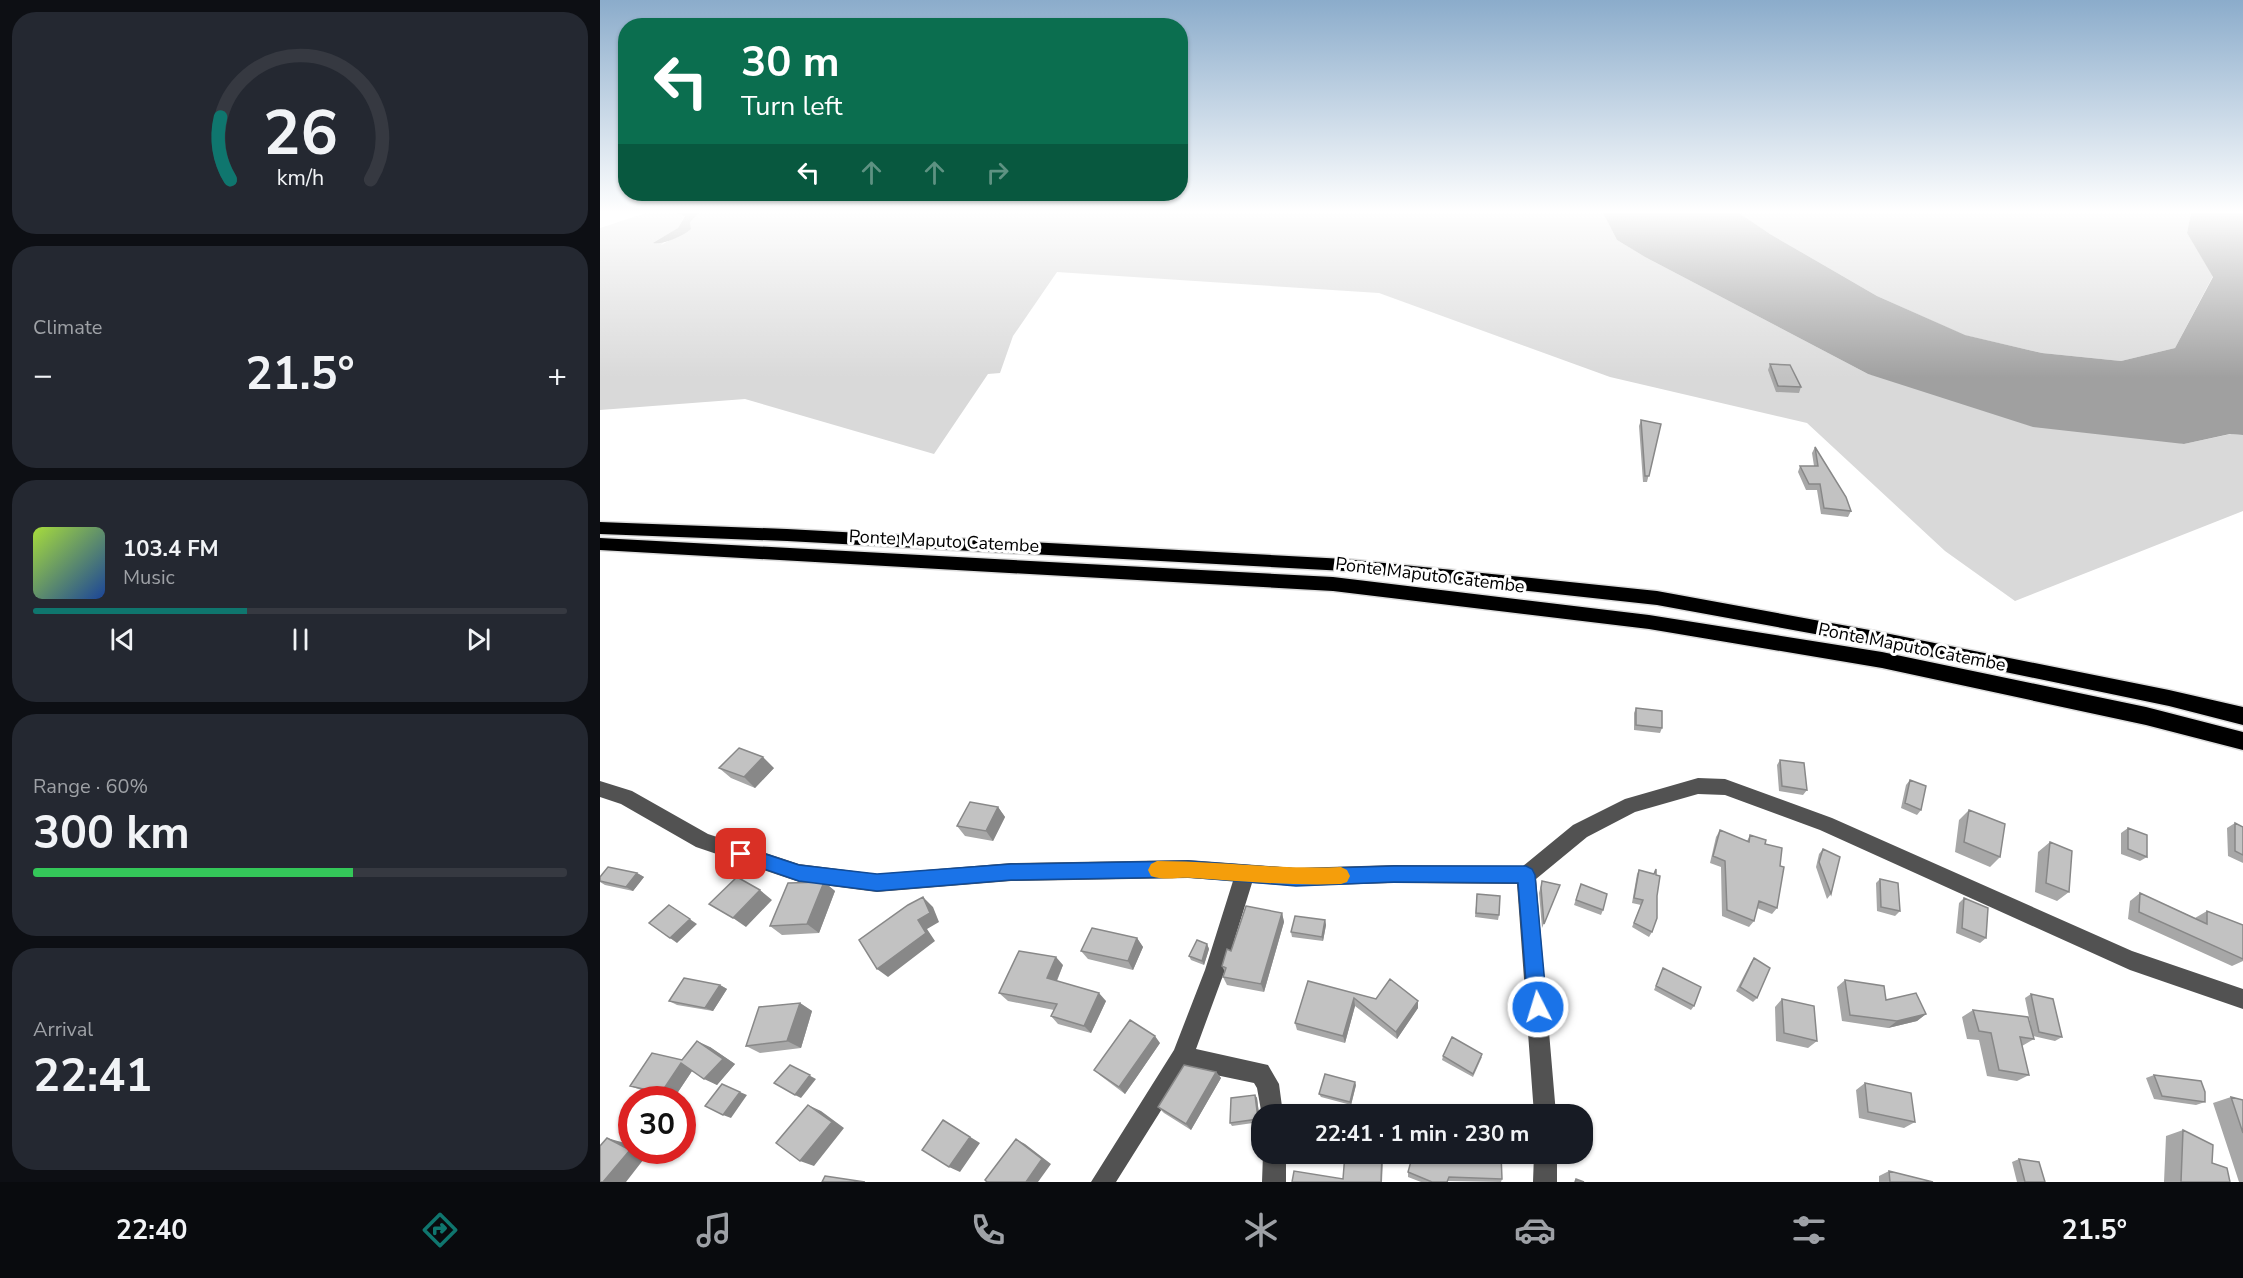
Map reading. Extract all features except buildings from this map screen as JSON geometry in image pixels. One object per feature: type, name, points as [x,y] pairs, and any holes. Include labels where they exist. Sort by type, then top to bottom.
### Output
[{"type":"highway","points":[[600,528],[787,535],[1345,565],[1657,598],[1886,640],[2169,698],[2243,716]]},
{"type":"highway","name":"Ponte Maputo Catembe","points":[[600,544],[1333,584],[1648,622],[1882,660],[2146,716],[2243,741]]},
{"type":"street","points":[[600,789],[626,797],[703,841],[799,873],[877,883],[1011,872],[1188,869],[1296,877],[1394,874],[1526,875],[1580,831],[1631,805],[1698,786],[1725,787],[1826,824],[2130,960],[2243,999]]},
{"type":"street","points":[[1103,1182],[1182,1057],[1215,970],[1245,873]]},
{"type":"street","points":[[1526,875],[1544,1104]]},
{"type":"street","points":[[1182,1057],[1260,1073],[1266,1077],[1271,1104]]},
{"type":"street","points":[[1274,1182],[1275,1164]]},
{"type":"street","points":[[1545,1182],[1546,1164]]},
{"type":"shaded area","points":[[600,268],[1666,268],[1868,374],[2184,444],[2231,434],[2243,435],[2243,511],[2015,601],[1945,551],[1807,423],[1610,377],[1379,293],[1057,272],[1013,336],[1000,373],[988,374],[934,454],[745,399],[600,410]]},
{"type":"shaded area","points":[[1666,268],[1829,268],[1877,296],[1965,335],[2042,353],[2121,361],[2175,348],[2213,277],[2208,268],[2243,268],[2243,435],[2230,434],[2184,444],[2033,427],[1868,374]]},
{"type":"shaded area","points":[[1829,268],[2208,268],[2213,276],[2175,348],[2121,361],[2042,353],[1964,335],[1877,296]]},
{"type":"slow traffic","points":[[1157,870],[1188,869],[1296,877],[1341,876]]},
{"type":"route","points":[[741,854],[799,873],[877,883],[1011,872],[1188,869],[1296,877],[1394,874],[1526,875],[1538,1007]]}]
